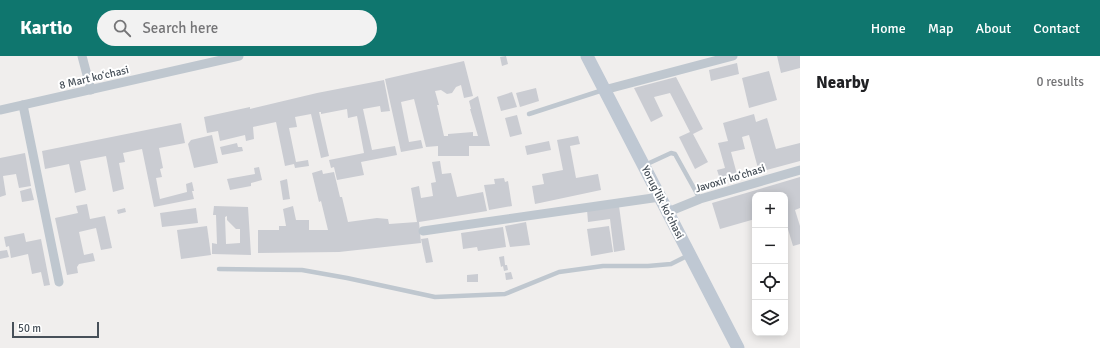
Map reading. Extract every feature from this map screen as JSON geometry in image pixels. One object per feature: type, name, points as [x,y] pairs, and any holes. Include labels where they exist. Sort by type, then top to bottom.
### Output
[{"type":"main road","name":"Yorug'lik koʻchasi","points":[[587,56],[738,348]]},
{"type":"street","points":[[82,56],[91,90]]},
{"type":"street","name":"8 Mart koʻchasi","points":[[0,110],[239,56]]},
{"type":"street","points":[[604,90],[733,56]]},
{"type":"street","points":[[23,105],[59,282]]},
{"type":"street","name":"Javoxir koʻchasi","points":[[668,212],[700,199],[800,170]]},
{"type":"street","points":[[423,231],[660,197]]},
{"type":"lane","points":[[529,114],[604,90]]},
{"type":"lane","points":[[643,165],[671,153],[675,154],[700,199]]},
{"type":"lane","points":[[219,269],[302,270],[434,297],[505,294],[560,272],[603,266],[648,266],[671,264],[690,255]]},
{"type":"building","points":[[506,56],[508,64],[502,66],[500,57]]},
{"type":"building","points":[[777,56],[800,56],[800,68],[781,73]]},
{"type":"building","points":[[464,61],[473,96],[464,98],[461,85],[456,87],[452,93],[447,94],[441,90],[435,91],[444,136],[448,136],[448,134],[473,132],[473,136],[478,136],[469,101],[478,96],[490,146],[469,146],[469,156],[438,156],[438,146],[426,147],[414,99],[401,102],[409,142],[421,140],[423,148],[401,152],[385,79]]},
{"type":"building","points":[[737,63],[739,74],[711,81],[709,70]]},
{"type":"building","points":[[769,71],[777,100],[749,108],[742,78]]},
{"type":"building","points":[[676,77],[703,129],[693,134],[708,162],[695,169],[679,137],[690,132],[670,93],[654,97],[663,116],[651,122],[634,88]]},
{"type":"building","points":[[384,80],[390,111],[381,112],[380,106],[363,109],[372,150],[395,146],[397,155],[361,162],[364,175],[337,180],[334,167],[331,168],[329,160],[364,153],[357,116],[348,118],[347,109],[321,114],[321,112],[319,112],[329,156],[321,158],[311,114],[295,117],[297,127],[289,128],[296,162],[308,160],[309,166],[295,168],[294,164],[285,166],[276,122],[253,127],[254,139],[246,141],[245,135],[220,141],[218,131],[207,133],[204,117],[250,107],[250,109],[317,93]]},
{"type":"building","points":[[536,88],[539,101],[520,107],[516,93]]},
{"type":"building","points":[[512,92],[517,107],[501,111],[497,97]]},
{"type":"building","points":[[754,114],[756,122],[767,118],[776,149],[800,143],[800,161],[759,172],[749,135],[742,137],[745,149],[731,152],[738,178],[721,182],[717,170],[725,168],[718,143],[728,141],[723,123]]},
{"type":"building","points":[[517,115],[522,134],[510,137],[505,118]]},
{"type":"building","points":[[181,123],[185,143],[159,148],[163,168],[160,169],[162,177],[156,178],[160,199],[187,192],[186,184],[192,182],[194,199],[154,207],[142,149],[123,153],[125,162],[119,163],[124,189],[113,192],[106,156],[80,161],[86,190],[75,193],[69,164],[45,169],[42,151]]},
{"type":"building","points":[[212,135],[218,163],[194,168],[188,144],[191,140]]},
{"type":"building","points":[[578,136],[580,144],[570,146],[576,178],[598,174],[601,190],[535,204],[532,186],[544,184],[542,174],[563,170],[557,140]]},
{"type":"building","points":[[549,141],[551,150],[527,155],[525,146]]},
{"type":"building","points":[[237,143],[238,147],[242,147],[243,151],[222,155],[220,147]]},
{"type":"building","points":[[25,153],[31,186],[19,188],[16,174],[3,176],[6,195],[0,197],[0,158]]},
{"type":"building","points":[[440,161],[442,174],[451,173],[457,197],[483,192],[487,211],[419,222],[421,243],[339,252],[258,253],[258,230],[279,230],[279,226],[286,226],[283,209],[293,206],[296,220],[309,220],[309,230],[328,230],[312,173],[322,170],[323,174],[334,172],[348,222],[377,218],[388,219],[389,224],[417,222],[411,188],[419,186],[421,198],[433,196],[431,183],[436,182],[432,162]]},
{"type":"building","points":[[259,167],[262,180],[251,183],[251,186],[230,190],[227,179],[255,174],[254,168]]},
{"type":"building","points":[[800,177],[800,208],[795,210],[800,226],[800,244],[793,246],[788,229],[788,192],[752,192],[752,220],[720,229],[712,203]]},
{"type":"building","points":[[504,178],[505,182],[508,181],[512,206],[489,210],[484,185],[495,184],[494,179]]},
{"type":"building","points":[[287,179],[290,199],[283,200],[280,181]]},
{"type":"building","points":[[31,188],[34,200],[22,202],[20,191]]},
{"type":"building","points":[[87,204],[90,219],[105,216],[112,248],[101,250],[96,228],[79,232],[84,255],[93,253],[95,261],[79,264],[77,267],[78,273],[67,275],[55,218],[78,213],[76,206]]},
{"type":"building","points":[[214,206],[248,207],[251,255],[212,254],[212,243],[217,244],[216,215],[213,215]],"holes":[[[227,216],[227,220],[236,229],[240,229],[240,243],[226,244],[225,217]]]},
{"type":"building","points":[[619,206],[625,250],[614,252],[610,219],[588,222],[587,210]]},
{"type":"building","points":[[125,208],[126,212],[118,214],[117,210]]},
{"type":"building","points":[[196,208],[198,223],[162,227],[160,213]]},
{"type":"building","points":[[526,222],[530,245],[510,247],[505,226]]},
{"type":"building","points":[[207,226],[211,255],[181,259],[177,230]]},
{"type":"building","points":[[609,226],[613,252],[591,256],[587,229]]},
{"type":"building","points":[[503,227],[506,247],[478,251],[477,247],[463,249],[461,233]]},
{"type":"building","points":[[24,233],[26,242],[41,239],[50,285],[44,286],[41,272],[32,274],[28,254],[11,258],[9,246],[6,247],[4,237]]},
{"type":"building","points":[[428,238],[433,262],[426,263],[421,239]]},
{"type":"building","points":[[7,250],[9,257],[0,259],[0,251]]},
{"type":"building","points":[[504,256],[505,265],[507,265],[508,270],[504,271],[503,266],[501,267],[499,257]]},
{"type":"building","points":[[511,272],[513,279],[506,280],[505,273]]},
{"type":"building","points":[[478,274],[478,282],[467,282],[467,275]]}]
